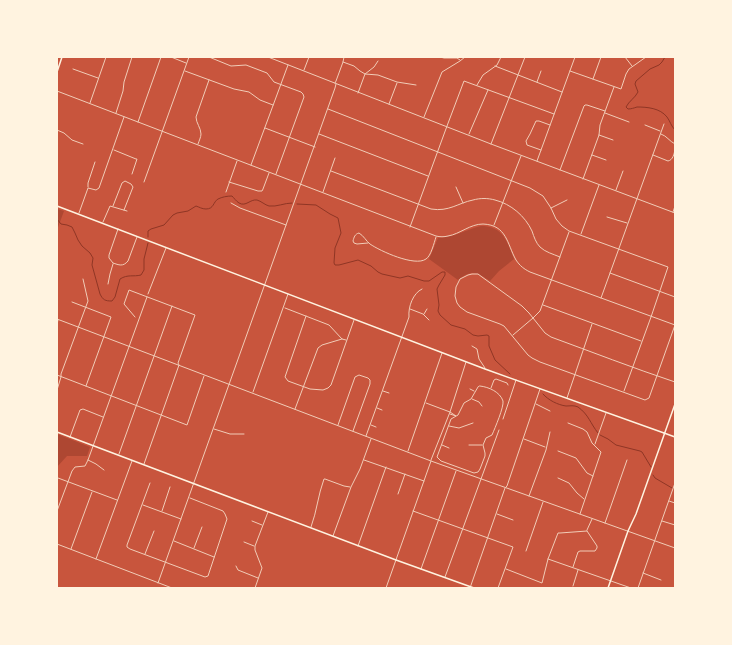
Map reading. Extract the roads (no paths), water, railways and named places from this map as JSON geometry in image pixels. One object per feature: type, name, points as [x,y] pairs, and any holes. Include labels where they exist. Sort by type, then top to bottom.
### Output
[{"type":"main road","points":[[57,70],[62,57]]},
{"type":"main road","points":[[57,206],[466,362],[675,437]]},
{"type":"main road","points":[[608,588],[675,404]]},
{"type":"main road","points":[[57,432],[358,546],[474,588]]},
{"type":"street","points":[[90,104],[106,57]]},
{"type":"street","points":[[116,113],[124,91],[124,82],[132,57]]},
{"type":"street","points":[[138,122],[161,57]]},
{"type":"street","points":[[170,57],[186,63]]},
{"type":"street","points":[[144,182],[189,57]]},
{"type":"street","points":[[209,57],[231,66],[246,65],[267,73],[274,82],[303,94],[304,97],[276,175]]},
{"type":"street","points":[[268,57],[521,156],[674,213],[675,206]]},
{"type":"street","points":[[304,71],[309,57]]},
{"type":"street","points":[[158,583],[190,498],[336,88],[336,80],[344,57]]},
{"type":"street","points":[[440,57],[457,58],[460,61]]},
{"type":"street","points":[[424,118],[442,72],[465,57]]},
{"type":"street","points":[[477,86],[483,75],[495,66],[501,57]]},
{"type":"street","points":[[491,144],[525,57]]},
{"type":"street","points":[[537,162],[575,57]]},
{"type":"street","points":[[593,80],[601,57]]},
{"type":"street","points":[[625,57],[633,67]]},
{"type":"street","points":[[570,71],[621,90],[627,72],[646,57]]},
{"type":"street","points":[[358,93],[365,74],[374,67],[378,61]]},
{"type":"street","points":[[343,62],[354,66],[365,74],[375,74],[397,82],[416,85]]},
{"type":"street","points":[[251,166],[288,65]]},
{"type":"street","points":[[495,66],[562,92]]},
{"type":"street","points":[[73,69],[99,79]]},
{"type":"street","points":[[184,70],[234,89],[249,92],[260,100],[273,105]]},
{"type":"street","points":[[537,83],[541,71]]},
{"type":"street","points":[[198,145],[202,135],[196,122],[196,117],[209,80]]},
{"type":"street","points":[[410,227],[446,126],[464,81],[554,114]]},
{"type":"street","points":[[389,104],[397,82]]},
{"type":"street","points":[[583,179],[614,87]]},
{"type":"street","points":[[469,135],[488,90]]},
{"type":"street","points":[[57,91],[436,236],[448,236],[481,224],[498,228],[505,235],[517,261],[530,272],[675,325],[657,376],[649,398],[647,400],[540,362],[532,358],[507,329],[500,324],[467,312],[460,307],[455,296],[458,282],[472,274],[478,274],[522,306],[548,336],[584,350],[657,376],[675,382]]},
{"type":"street","points":[[560,170],[585,105],[629,122]]},
{"type":"street","points":[[328,109],[511,180],[537,192],[551,208],[556,220],[569,231],[668,267],[624,392]]},
{"type":"street","points":[[88,188],[96,190],[99,188],[125,117]]},
{"type":"street","points":[[541,150],[527,145],[526,141],[536,121],[550,125]]},
{"type":"street","points":[[601,298],[664,124]]},
{"type":"street","points":[[645,125],[664,135],[675,144]]},
{"type":"street","points":[[265,128],[315,147]]},
{"type":"street","points":[[57,130],[64,133],[72,140],[83,144]]},
{"type":"street","points":[[319,134],[428,176]]},
{"type":"street","points":[[598,135],[613,140]]},
{"type":"street","points":[[113,150],[137,159],[132,174]]},
{"type":"street","points":[[652,154],[668,161],[672,159],[675,150]]},
{"type":"street","points":[[592,155],[606,160]]},
{"type":"street","points":[[493,226],[521,156]]},
{"type":"street","points":[[323,193],[335,158]]},
{"type":"street","points":[[226,192],[237,160]]},
{"type":"street","points":[[79,214],[95,162]]},
{"type":"street","points":[[331,171],[431,209],[445,210],[473,200],[487,199],[502,202],[514,208],[524,218],[540,248],[560,257]]},
{"type":"street","points":[[616,191],[623,172]]},
{"type":"street","points":[[229,182],[262,191],[269,173]]},
{"type":"street","points":[[103,223],[110,206],[113,206],[122,183],[125,181],[133,187],[124,210]]},
{"type":"street","points":[[580,234],[599,185]]},
{"type":"street","points":[[456,188],[463,203]]},
{"type":"street","points":[[551,208],[567,200]]},
{"type":"street","points":[[230,203],[286,225]]},
{"type":"street","points":[[113,206],[127,211]]},
{"type":"street","points":[[607,216],[627,223]]},
{"type":"street","points":[[118,229],[109,255],[109,258],[113,263],[120,265],[125,264],[128,261],[137,237]]},
{"type":"street","points":[[512,335],[540,311],[569,231]]},
{"type":"street","points":[[368,243],[357,244],[353,241],[358,233],[362,234],[368,243],[378,249],[406,260],[424,261],[429,256],[436,236]]},
{"type":"street","points":[[148,294],[166,247]]},
{"type":"street","points":[[108,284],[113,263]]},
{"type":"street","points":[[609,273],[675,297]]},
{"type":"street","points":[[57,390],[61,374],[88,300],[83,279]]},
{"type":"street","points":[[366,436],[409,317],[414,295],[422,289]]},
{"type":"street","points":[[135,317],[124,304],[128,290],[195,315],[144,465]]},
{"type":"street","points":[[252,393],[288,294]]},
{"type":"street","points":[[57,510],[73,469],[86,464],[94,446],[147,296]]},
{"type":"street","points":[[72,302],[111,317],[86,386]]},
{"type":"street","points":[[542,305],[642,341]]},
{"type":"street","points":[[118,456],[172,306]]},
{"type":"street","points":[[284,307],[329,325],[342,339]]},
{"type":"street","points":[[410,309],[423,314],[429,320]]},
{"type":"street","points":[[423,314],[427,309]]},
{"type":"street","points":[[306,316],[285,377],[286,380],[304,387],[323,390],[326,390],[329,387],[354,319]]},
{"type":"street","points":[[57,324],[58,319],[431,461],[675,548]]},
{"type":"street","points":[[567,398],[592,324]]},
{"type":"street","points":[[295,409],[318,348],[342,339],[347,340]]},
{"type":"street","points":[[472,346],[476,348],[479,359],[485,369]]},
{"type":"street","points":[[408,452],[442,353]]},
{"type":"street","points":[[386,588],[466,362]]},
{"type":"street","points":[[57,375],[187,425],[204,375]]},
{"type":"street","points":[[338,425],[355,377],[360,376],[368,378],[370,380],[370,384],[352,431]]},
{"type":"street","points":[[490,389],[494,380],[496,379],[507,383],[508,385]]},
{"type":"street","points":[[503,419],[516,380]]},
{"type":"street","points":[[480,386],[495,391],[502,400],[503,406],[492,435],[486,438],[483,445],[485,456],[480,469],[478,472],[474,473],[439,460],[437,457],[451,419],[459,414],[464,403],[471,399],[475,392],[480,386]]},
{"type":"street","points":[[470,389],[475,392]]},
{"type":"street","points":[[470,587],[505,488],[521,448],[540,389]]},
{"type":"street","points":[[383,390],[389,393]]},
{"type":"street","points":[[471,399],[479,402],[482,406]]},
{"type":"street","points":[[425,403],[456,416]]},
{"type":"street","points":[[536,404],[550,411]]},
{"type":"street","points":[[377,408],[382,410]]},
{"type":"street","points":[[70,437],[81,410],[83,409],[103,417]]},
{"type":"street","points":[[595,445],[606,412]]},
{"type":"street","points":[[500,414],[504,415]]},
{"type":"street","points":[[448,426],[459,428],[473,423]]},
{"type":"street","points":[[568,423],[583,428],[602,454],[580,514]]},
{"type":"street","points":[[370,425],[376,428]]},
{"type":"street","points":[[214,428],[230,434],[244,434]]},
{"type":"street","points":[[445,577],[498,430]]},
{"type":"street","points":[[529,496],[550,432]]},
{"type":"street","points":[[333,536],[350,487],[360,469],[371,438]]},
{"type":"street","points":[[524,439],[546,447]]},
{"type":"street","points":[[441,445],[449,448]]},
{"type":"street","points":[[469,445],[483,445]]},
{"type":"street","points":[[558,451],[576,458],[587,473],[593,476]]},
{"type":"street","points":[[88,460],[104,470]]},
{"type":"street","points":[[363,460],[424,481]]},
{"type":"street","points":[[605,523],[627,460]]},
{"type":"street","points":[[96,559],[132,461]]},
{"type":"street","points":[[358,546],[386,467]]},
{"type":"street","points":[[421,569],[456,470]]},
{"type":"street","points":[[398,494],[405,474]]},
{"type":"street","points":[[58,478],[118,501]]},
{"type":"street","points":[[558,478],[569,483],[577,494],[585,499]]},
{"type":"street","points":[[311,528],[316,512],[319,493],[324,479],[350,487]]},
{"type":"street","points":[[150,483],[127,545],[128,547],[202,577],[206,577],[208,576],[227,521],[227,516],[221,510],[190,498]]},
{"type":"street","points":[[638,588],[675,483]]},
{"type":"street","points":[[161,512],[170,488]]},
{"type":"street","points":[[71,550],[92,491]]},
{"type":"street","points":[[526,551],[543,501]]},
{"type":"street","points":[[669,501],[675,503]]},
{"type":"street","points":[[142,505],[181,519]]},
{"type":"street","points":[[413,511],[513,547],[498,588]]},
{"type":"street","points":[[255,588],[262,568],[255,550],[255,546],[268,512]]},
{"type":"street","points":[[496,514],[513,520]]},
{"type":"street","points":[[587,531],[592,518]]},
{"type":"street","points":[[252,521],[262,525]]},
{"type":"street","points":[[662,521],[675,525]]},
{"type":"street","points":[[194,549],[202,527]]},
{"type":"street","points":[[145,555],[154,531]]},
{"type":"street","points":[[505,568],[542,583],[548,558],[558,534],[560,532],[587,531]]},
{"type":"street","points":[[573,567],[578,552],[595,551],[597,548],[587,531]]},
{"type":"street","points":[[174,541],[214,557]]},
{"type":"street","points":[[244,542],[255,546]]},
{"type":"street","points":[[57,544],[172,588]]},
{"type":"street","points":[[548,558],[631,588]]},
{"type":"street","points":[[236,566],[238,570],[259,578]]},
{"type":"street","points":[[573,586],[578,569]]},
{"type":"street","points":[[643,573],[661,580]]},
{"type":"waterway","points":[[665,57],[659,65],[650,69],[636,81],[635,84],[638,92],[626,107],[628,109],[641,107],[657,110],[667,117],[675,130]]},
{"type":"waterway","points":[[148,237],[148,231],[164,225],[173,215],[188,211],[196,206],[203,209],[209,209],[218,199],[225,197],[232,196],[241,204],[246,204],[255,200],[269,206],[292,203]]},
{"type":"waterway","points":[[297,204],[316,205],[338,218],[341,233],[335,248],[335,265],[358,260],[371,266],[382,274],[400,278],[408,276],[424,281],[429,281],[442,272],[445,272],[445,275],[437,289],[439,305],[438,311],[440,315],[451,325],[465,329],[473,335],[489,336],[489,346],[495,360],[510,374]]},
{"type":"waterway","points":[[57,219],[61,224],[72,227],[82,246],[90,253],[93,258],[92,265],[100,294],[103,299],[106,300],[112,301],[115,297],[120,279],[128,276],[141,275],[144,270],[144,259],[148,243]]},
{"type":"waterway","points":[[543,394],[550,400],[560,405],[578,407],[587,416],[598,433]]},
{"type":"waterway","points":[[600,435],[616,445],[642,452],[651,467]]},
{"type":"waterway","points":[[653,475],[655,478],[672,488]]}]
